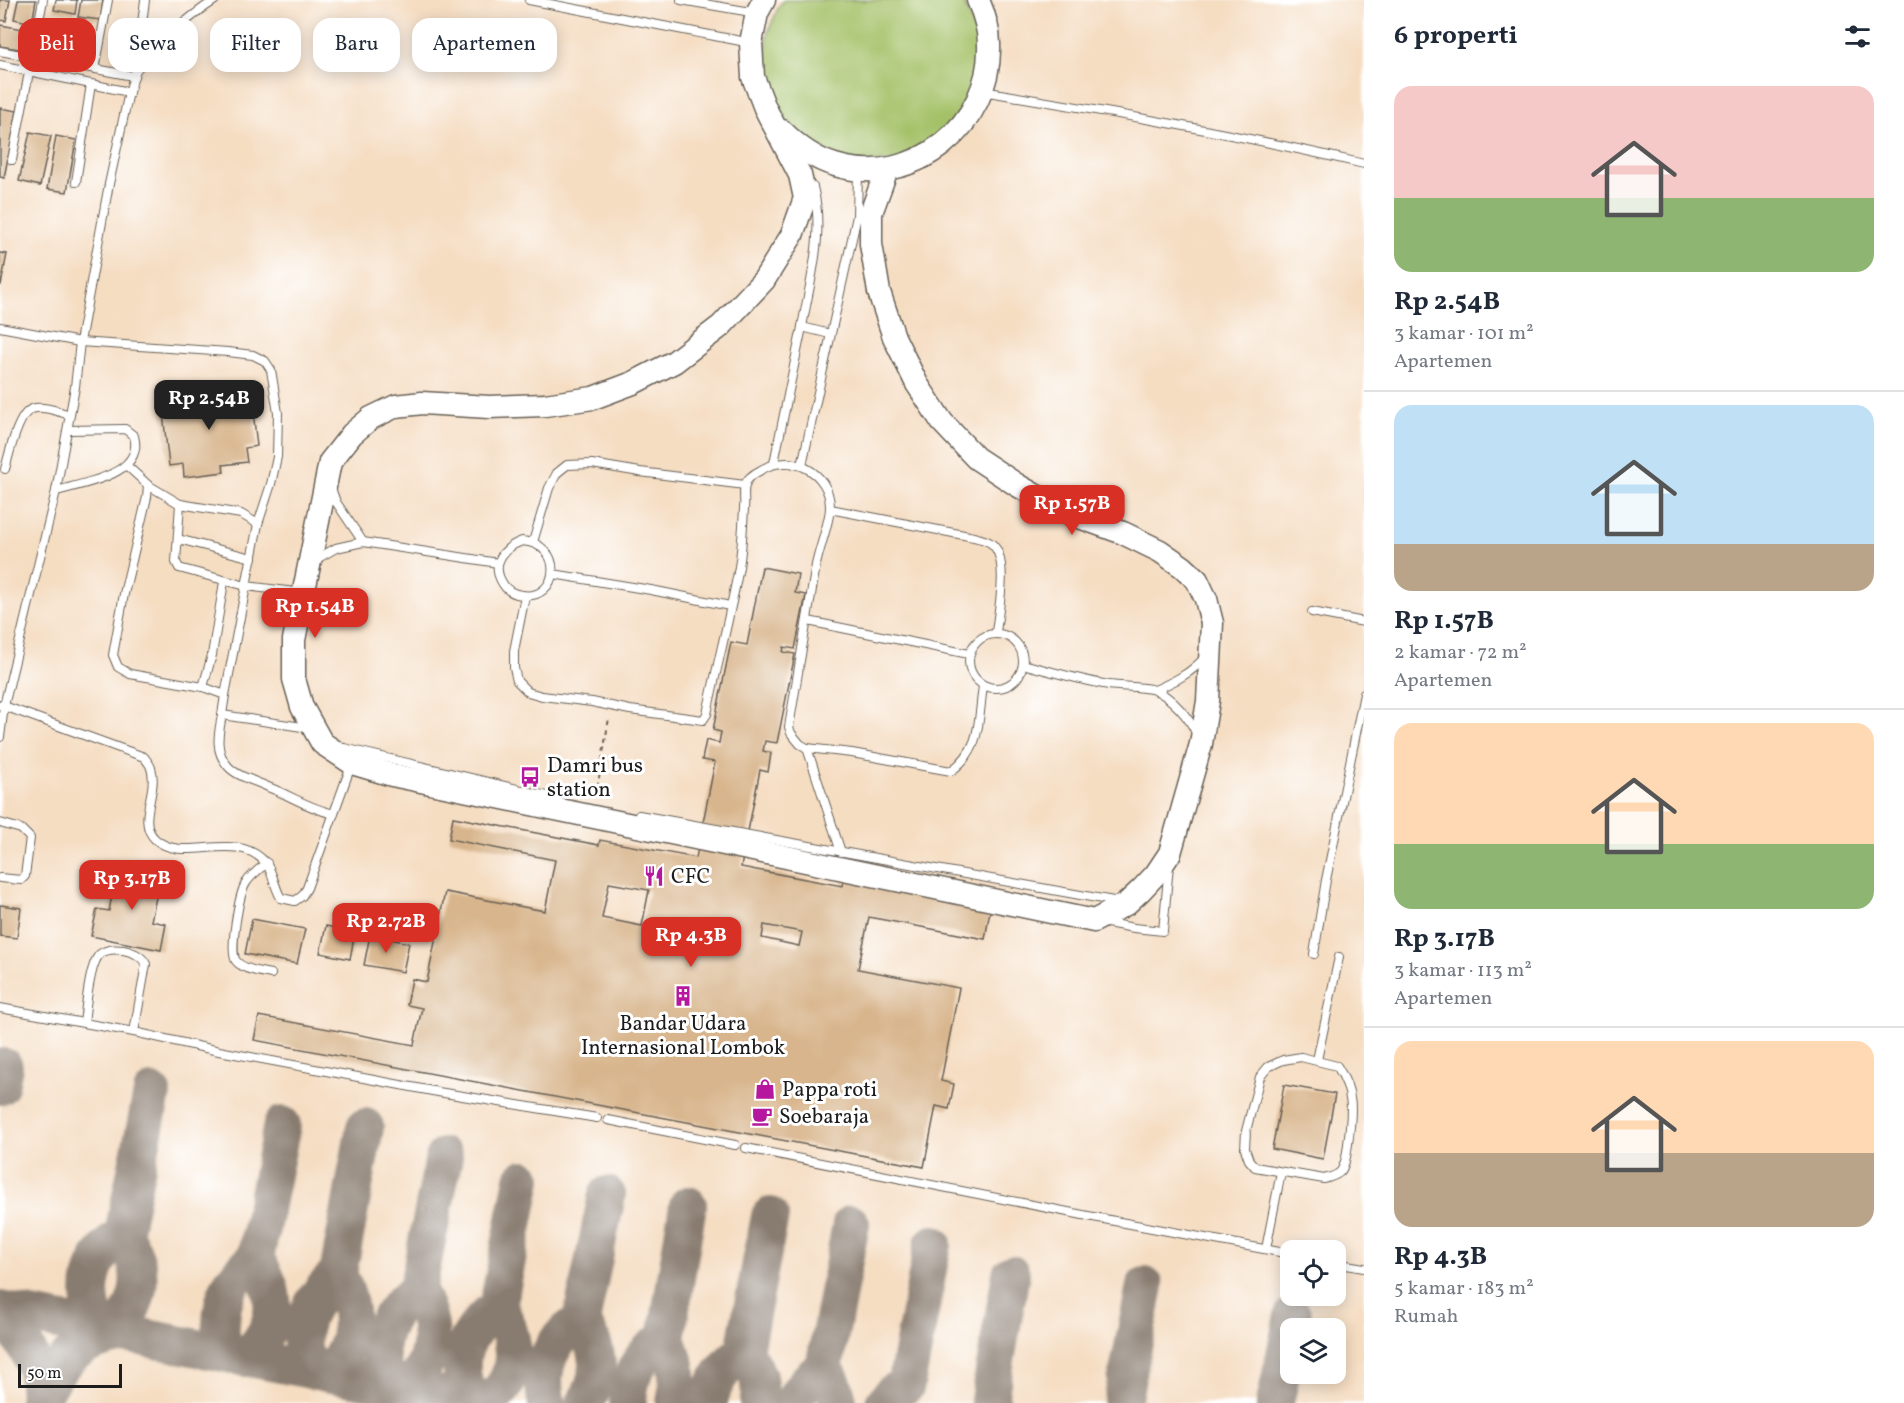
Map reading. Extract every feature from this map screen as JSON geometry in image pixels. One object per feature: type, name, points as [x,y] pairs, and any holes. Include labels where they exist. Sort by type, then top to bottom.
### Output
[{"type":"street","points":[[765,108],[778,127],[794,143],[814,156],[835,165],[858,170],[887,169],[912,162],[935,151],[955,134],[971,114],[982,91],[989,66],[989,43],[986,20],[978,0]]},
{"type":"street","points":[[760,7],[751,43],[753,76],[765,108],[800,175],[805,198],[792,235],[764,280],[721,326],[674,362],[633,383],[593,398],[545,405],[489,407],[422,404],[396,406],[372,418],[352,434],[330,462],[294,640],[294,679],[302,707],[319,736],[352,763],[392,775],[1094,921],[1126,904],[1156,874],[1170,853],[1201,744],[1208,701],[1212,647],[1212,623],[1206,599],[1197,580],[1160,551],[1123,533],[1063,511],[1017,485],[976,458],[942,422],[917,384],[894,337],[879,291],[871,244],[871,213],[887,169]]},
{"type":"lane","points":[[40,18],[43,0]]},
{"type":"lane","points":[[96,64],[108,0]]},
{"type":"lane","points":[[0,737],[2,705],[56,491],[109,184],[135,73],[145,0]]},
{"type":"lane","points":[[135,73],[163,40],[190,16],[215,0]]},
{"type":"lane","points":[[529,0],[751,43]]},
{"type":"lane","points":[[681,0],[760,7]]},
{"type":"lane","points":[[0,51],[18,54]]},
{"type":"lane","points":[[0,65],[18,69]]},
{"type":"lane","points":[[96,69],[135,73]]},
{"type":"lane","points":[[12,160],[30,72]]},
{"type":"lane","points":[[35,72],[129,92]]},
{"type":"lane","points":[[78,81],[80,72]]},
{"type":"lane","points":[[76,182],[91,84]]},
{"type":"lane","points":[[982,91],[1152,119],[1364,164]]},
{"type":"lane","points":[[774,463],[817,247],[818,206],[813,184],[794,143]]},
{"type":"lane","points":[[802,465],[856,216],[858,170]]},
{"type":"lane","points":[[0,327],[80,342],[228,352],[253,355],[266,361],[271,370],[278,413],[277,457],[258,524],[218,742],[221,756],[227,766],[237,773],[318,811],[334,814]]},
{"type":"lane","points":[[802,327],[830,334]]},
{"type":"lane","points":[[4,470],[21,418],[29,409],[40,408],[70,415]]},
{"type":"lane","points":[[56,491],[116,473],[132,460],[136,449],[134,436],[125,429],[68,430]]},
{"type":"lane","points":[[525,596],[514,651],[514,668],[517,681],[528,692],[700,721],[705,719],[740,554],[745,485],[752,475],[774,463],[791,462],[802,465],[817,476],[829,498],[830,509],[816,567],[789,727],[800,744],[807,748],[852,753],[951,771],[969,755],[976,741],[983,686]]},
{"type":"lane","points":[[533,542],[549,488],[557,473],[567,465],[592,464],[745,485]]},
{"type":"lane","points":[[126,465],[148,486],[180,504],[241,514],[258,524]]},
{"type":"lane","points":[[328,478],[336,502],[363,542]]},
{"type":"lane","points":[[148,486],[112,655],[118,666],[130,674],[203,687],[225,694]]},
{"type":"lane","points":[[180,504],[176,562],[179,568],[224,582],[304,593]]},
{"type":"lane","points":[[830,509],[969,536],[986,540],[992,544],[999,552],[1002,580],[996,633]]},
{"type":"lane","points":[[178,539],[252,558]]},
{"type":"lane","points":[[522,541],[533,542],[546,550],[552,562],[554,574],[541,591],[525,596],[512,593],[504,586],[499,577],[498,563],[510,545],[522,541]]},
{"type":"lane","points":[[310,563],[336,548],[363,542],[498,563]]},
{"type":"lane","points":[[554,574],[730,606]]},
{"type":"lane","points":[[203,687],[212,655],[224,582]]},
{"type":"lane","points":[[1312,612],[1364,622]]},
{"type":"lane","points":[[808,621],[969,654]]},
{"type":"lane","points":[[996,633],[1010,637],[1021,649],[1023,664],[1019,677],[1009,686],[996,689],[983,686],[973,678],[968,666],[969,654],[974,643],[984,636],[996,633]]},
{"type":"lane","points":[[1023,664],[1060,675],[1108,685],[1155,690],[1193,669],[1212,647]]},
{"type":"lane","points":[[1155,690],[1183,713],[1192,724],[1201,744]]},
{"type":"lane","points":[[1314,954],[1326,880],[1364,694]]},
{"type":"lane","points":[[2,705],[144,757],[151,767],[153,780],[147,817],[148,829],[153,837],[162,844],[173,847],[191,849],[232,846],[259,856],[267,863],[281,898],[295,901],[302,897],[310,880],[352,763]]},
{"type":"lane","points":[[222,715],[319,736],[571,801]]},
{"type":"lane","points":[[807,748],[841,852]]},
{"type":"lane","points":[[629,813],[1126,904]]},
{"type":"lane","points":[[0,823],[21,829],[30,838],[25,876],[21,880],[0,878]]},
{"type":"lane","points":[[1094,921],[1163,931],[1170,853]]},
{"type":"lane","points":[[267,863],[245,884],[240,901],[233,951],[235,960],[242,966],[271,974]]},
{"type":"lane","points":[[84,1023],[94,964],[100,954],[111,950],[122,950],[142,957],[146,964],[134,1032]]},
{"type":"lane","points":[[1317,1060],[1339,957]]},
{"type":"lane","points":[[0,1008],[438,1092],[597,1118]]},
{"type":"lane","points":[[1301,1057],[1336,1066],[1345,1078],[1352,1108],[1347,1154],[1340,1173],[1324,1179],[1281,1172],[1255,1167],[1249,1160],[1245,1149],[1246,1131],[1260,1077],[1268,1067],[1283,1060],[1301,1057]]},
{"type":"lane","points":[[608,1120],[735,1145]]},
{"type":"lane","points":[[746,1148],[1280,1252]]},
{"type":"lane","points":[[1266,1249],[1281,1172]]},
{"type":"lane","points":[[1346,1265],[1364,1268]]},
{"type":"path","points":[[596,796],[611,706]]},
{"type":"green space","points":[[784,0],[962,0],[976,30],[980,57],[976,85],[949,133],[901,162],[845,162],[797,135],[780,113],[769,88],[765,60],[768,32]]},
{"type":"building","points":[[0,0],[10,0],[6,21],[0,20]]},
{"type":"building","points":[[18,0],[36,0],[33,18],[14,19]]},
{"type":"building","points":[[56,0],[77,0],[75,14],[54,10]]},
{"type":"building","points":[[81,0],[103,0],[100,20],[78,17]]},
{"type":"building","points":[[0,25],[18,28],[18,49],[0,46]]},
{"type":"building","points":[[0,108],[17,111],[4,178],[0,177]]},
{"type":"building","points":[[30,132],[51,136],[40,186],[19,181]]},
{"type":"building","points":[[56,136],[76,140],[67,192],[47,189]]},
{"type":"building","points":[[0,253],[7,254],[1,285],[0,285]]},
{"type":"building","points":[[210,384],[212,399],[251,394],[257,446],[245,448],[247,462],[223,465],[224,472],[184,477],[183,464],[169,466],[162,405],[189,402],[187,387]]},
{"type":"building","name":"Bandar Udara Internasional Lombok","points":[[762,567],[798,574],[795,593],[806,595],[795,649],[784,647],[783,652],[795,654],[777,743],[765,741],[763,751],[771,753],[768,772],[760,770],[741,867],[842,886],[844,877],[991,905],[985,939],[869,917],[858,969],[959,988],[941,1081],[954,1084],[949,1109],[936,1106],[924,1167],[254,1040],[259,1016],[414,1045],[422,1008],[407,1005],[412,979],[427,982],[445,892],[545,911],[555,860],[449,839],[453,817],[599,845],[600,840],[696,858],[715,762],[702,760],[706,740],[719,743],[721,732],[713,730],[731,642],[747,645]],"holes":[[[609,883],[649,890],[642,926],[602,918]],[[764,925],[802,932],[799,946],[762,938]]]},
{"type":"building","points":[[129,862],[152,866],[149,881],[159,883],[151,921],[166,924],[161,950],[91,936],[97,909],[109,911],[116,875],[126,877]]},
{"type":"building","points":[[0,905],[21,908],[17,938],[0,936]]},
{"type":"building","points":[[252,919],[305,929],[297,964],[245,954]]},
{"type":"building","points":[[326,926],[355,932],[350,959],[320,953]]},
{"type":"building","points":[[370,935],[409,943],[403,972],[364,965]]},
{"type":"building","points":[[1284,1085],[1335,1094],[1323,1159],[1272,1149]]},
{"type":"taxiway","points":[[0,1086],[4,1067]]},
{"type":"taxiway","points":[[99,1329],[91,1302],[92,1277],[103,1254],[123,1234],[152,1093]]},
{"type":"taxiway","points":[[245,1358],[264,1335],[270,1323],[272,1311],[269,1286],[255,1259],[282,1125]]},
{"type":"taxiway","points":[[329,1374],[345,1350],[351,1326],[348,1300],[338,1274],[365,1127]]},
{"type":"taxiway","points":[[406,1389],[423,1368],[430,1343],[428,1316],[417,1291],[444,1157]]},
{"type":"taxiway","points":[[485,1403],[506,1383],[511,1371],[512,1345],[498,1306],[523,1179]]},
{"type":"taxiway","points":[[585,1403],[595,1382],[597,1362],[592,1342],[581,1322],[607,1195]]},
{"type":"taxiway","points":[[675,1403],[678,1384],[676,1365],[666,1339],[688,1205]]},
{"type":"taxiway","points":[[758,1403],[760,1393],[758,1377],[744,1351],[770,1216]]},
{"type":"taxiway","points":[[838,1403],[835,1389],[824,1367],[851,1224]]},
{"type":"taxiway","points":[[117,1332],[132,1308],[138,1284],[136,1260],[123,1234]]},
{"type":"taxiway","points":[[884,1403],[893,1392],[906,1385],[933,1244]]},
{"type":"taxiway","points":[[235,1356],[225,1346],[222,1338],[222,1312],[226,1294],[234,1279],[255,1259]]},
{"type":"taxiway","points":[[313,1371],[306,1358],[303,1345],[306,1319],[319,1294],[338,1274]]},
{"type":"taxiway","points":[[992,1403],[989,1400],[1011,1274]]},
{"type":"taxiway","points":[[1122,1403],[1145,1286]]},
{"type":"taxiway","points":[[389,1386],[383,1367],[381,1342],[393,1313],[417,1291]]},
{"type":"taxiway","points":[[471,1401],[462,1373],[465,1348],[477,1326],[498,1306]]},
{"type":"taxiway","points":[[0,1310],[116,1332]]},
{"type":"taxiway","points":[[1275,1403],[1293,1316]]},
{"type":"taxiway","points":[[0,1318],[25,1345],[35,1367],[39,1391],[38,1403]]},
{"type":"taxiway","points":[[547,1403],[544,1379],[549,1356],[561,1337],[581,1322]]},
{"type":"taxiway","points":[[39,1400],[64,1362],[73,1354],[95,1342],[126,1334],[481,1403]]},
{"type":"taxiway","points":[[628,1403],[631,1383],[638,1365],[649,1351],[666,1339]]},
{"type":"taxiway","points":[[709,1403],[713,1387],[722,1373],[744,1351]]},
{"type":"taxiway","points":[[793,1403],[806,1383],[824,1367]]},
{"type":"place","name":"Damri bus station","points":[[530,777]]},
{"type":"place","name":"CFC","points":[[654,876]]},
{"type":"place","name":"Bandar Udara Internasional Lombok","points":[[683,996]]},
{"type":"place","name":"Pappa roti","points":[[765,1089]]},
{"type":"place","name":"Soebaraja","points":[[762,1116]]}]
